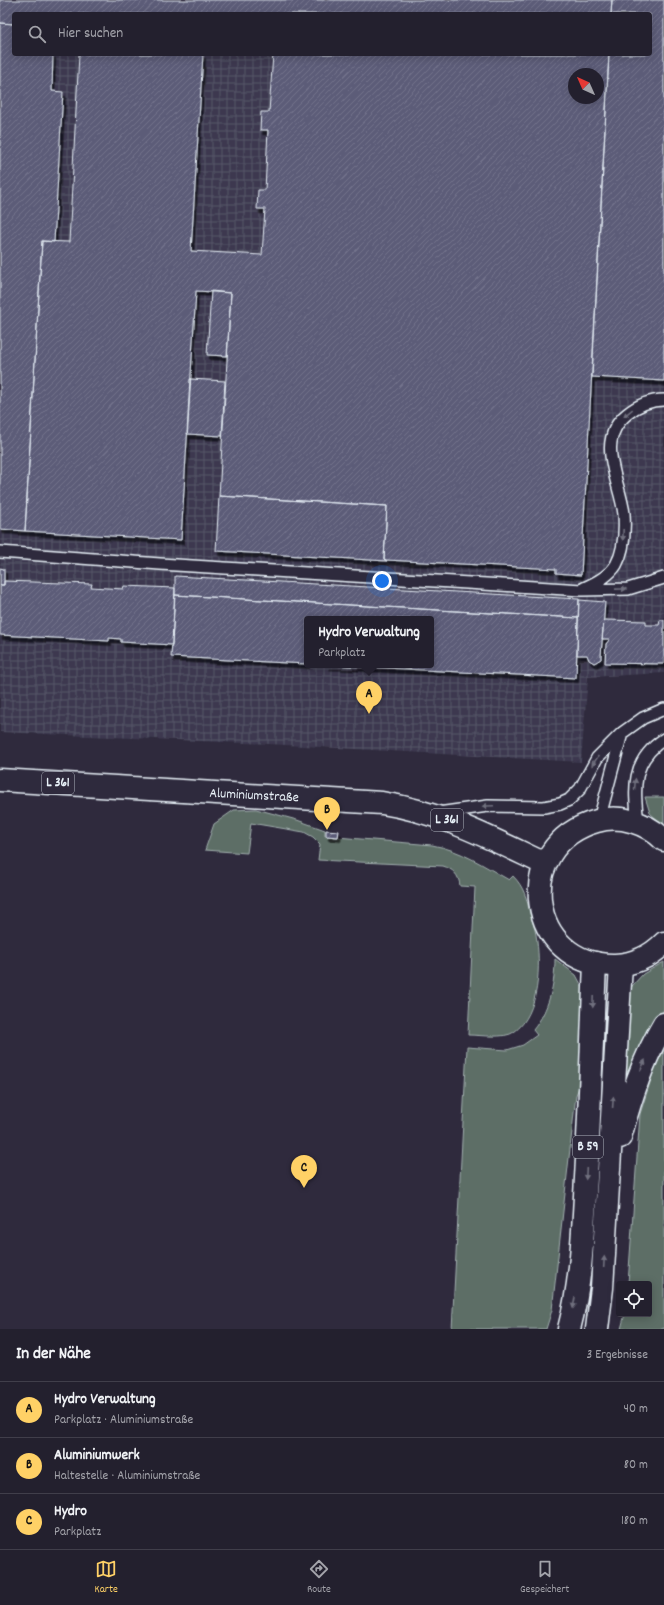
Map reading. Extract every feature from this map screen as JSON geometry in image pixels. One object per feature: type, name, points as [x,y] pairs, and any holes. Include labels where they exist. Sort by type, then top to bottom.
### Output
[{"type":"main road","name":"Aluminiumstraße","points":[[0,780],[382,803],[430,814],[482,834],[545,864]]},
{"type":"main road","points":[[664,840],[655,832],[638,823],[618,819],[599,820],[576,829],[566,835],[558,844],[545,864],[541,875],[540,892],[541,908],[552,934],[561,945],[577,956],[594,963],[608,965],[633,962],[654,952],[664,943]]},
{"type":"main road","name":"B 59","points":[[568,1329],[577,1287],[584,1225],[594,963]]},
{"type":"main road","points":[[597,1329],[602,1288],[609,1183],[621,964]]},
{"type":"main road","points":[[609,1183],[618,1143],[635,1085],[651,1046],[664,1024]]},
{"type":"lane","points":[[582,590],[601,580],[615,565],[622,548],[624,514],[610,456],[612,434],[621,419],[633,409],[654,400],[664,400]]},
{"type":"lane","points":[[0,552],[582,590],[628,589],[664,578]]},
{"type":"lane","points":[[430,814],[488,806],[544,807],[560,804],[568,800],[580,789],[597,758],[622,733],[643,718],[664,709]]},
{"type":"lane","points":[[599,820],[622,733]]},
{"type":"lane","points":[[638,823],[635,792],[637,774],[646,756],[656,744],[664,739]]},
{"type":"shaded area","points":[[0,0],[664,0],[664,673],[588,677],[581,762],[269,744],[0,732]]},
{"type":"green space","points":[[645,797],[664,797],[664,826],[650,813]]},
{"type":"green space","points":[[256,809],[297,820],[325,830],[325,836],[443,847],[472,859],[509,880],[513,876],[520,884],[526,898],[538,946],[537,987],[534,1001],[523,1024],[514,1032],[505,1035],[468,1035],[475,887],[460,886],[455,873],[443,866],[318,860],[320,844],[313,837],[304,832],[251,823],[247,853],[205,850],[214,824],[234,810]]},
{"type":"green space","points":[[555,959],[576,975],[584,990],[584,1074],[576,1095],[552,1310],[546,1329],[452,1329],[467,1047],[507,1050],[523,1045],[537,1035],[533,1030],[543,1014],[550,996],[554,978]]},
{"type":"green space","points":[[664,962],[664,1009],[637,1060],[623,1097],[626,1003],[632,986],[643,974]]},
{"type":"green space","points":[[664,1050],[664,1329],[621,1329],[624,1317],[652,1317],[652,1281],[628,1281],[640,1114],[655,1067]]},
{"type":"building","points":[[0,0],[612,0],[611,12],[12,12],[12,24],[0,23]]},
{"type":"building","points":[[612,0],[664,0],[664,381],[592,377],[609,56],[652,56],[652,12],[611,12]]},
{"type":"building","points":[[0,23],[12,24],[12,56],[53,56],[52,91],[63,92],[54,242],[42,241],[25,531],[0,529]]},
{"type":"building","points":[[79,56],[203,56],[191,251],[262,255],[265,209],[257,209],[258,190],[265,190],[268,130],[260,130],[261,112],[269,112],[273,56],[609,56],[581,575],[556,573],[556,569],[386,560],[384,559],[387,506],[219,496],[231,293],[196,291],[181,540],[25,531],[42,241],[69,242]]},
{"type":"building","points":[[211,291],[231,293],[227,356],[207,355]]},
{"type":"building","points":[[190,379],[225,381],[222,436],[187,434]]},
{"type":"building","points":[[219,496],[387,506],[384,559],[387,561],[216,551]]},
{"type":"building","points":[[0,568],[4,569],[4,585],[0,585]]},
{"type":"building","points":[[175,576],[579,599],[578,618],[175,595]]},
{"type":"building","points":[[4,581],[92,584],[91,587],[123,589],[124,586],[175,588],[172,645],[121,642],[121,639],[109,638],[109,641],[0,635],[0,585],[4,585]]},
{"type":"building","points":[[175,595],[578,618],[576,678],[384,668],[434,668],[434,616],[304,616],[304,664],[171,657]]},
{"type":"building","points":[[579,600],[605,602],[601,659],[594,663],[589,660],[587,655],[577,655]]},
{"type":"building","points":[[604,620],[646,621],[646,625],[659,625],[660,620],[664,620],[664,664],[605,663],[606,644],[610,639],[602,639]]},
{"type":"building","points":[[326,830],[339,831],[338,837],[326,836]]},
{"type":"place","name":"Hydro Verwaltung","points":[[369,714]]},
{"type":"place","name":"Aluminiumwerk","points":[[327,830]]},
{"type":"place","name":"Hydro","points":[[304,1188]]}]
